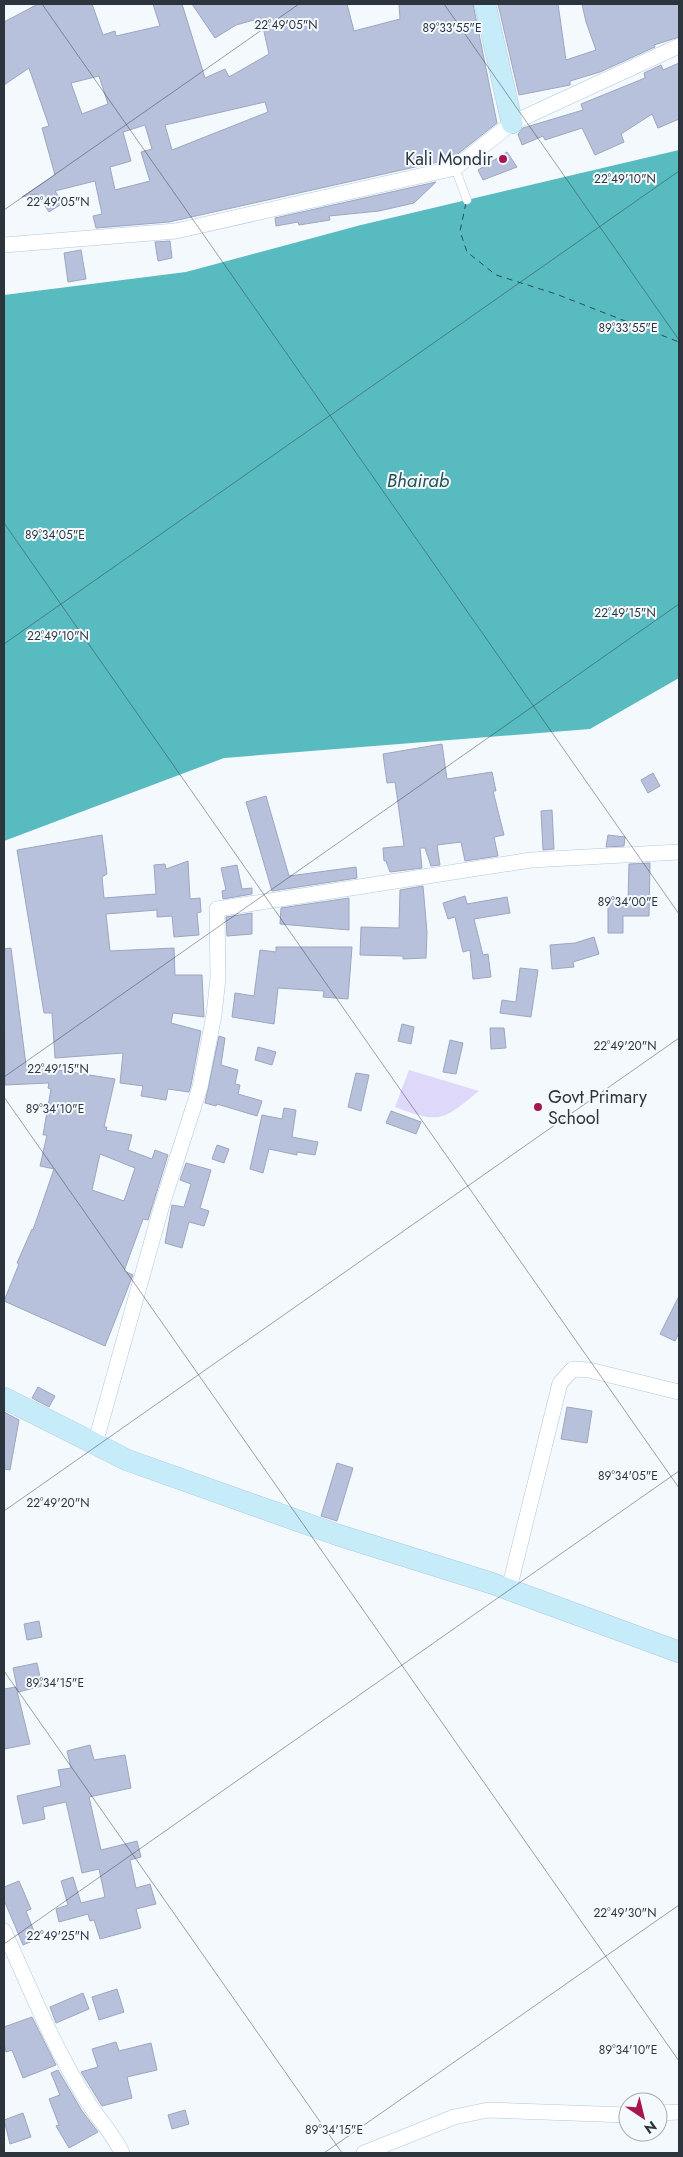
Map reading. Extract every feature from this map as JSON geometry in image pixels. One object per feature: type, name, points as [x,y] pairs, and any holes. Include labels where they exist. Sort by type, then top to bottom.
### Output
[{"type":"main road","points":[[485,4],[512,123]]},
{"type":"main road","points":[[4,1398],[127,1460],[338,1535],[509,1589],[679,1652]]},
{"type":"street","points":[[4,245],[176,231],[455,168],[512,123],[679,46]]},
{"type":"street","points":[[95,1444],[162,1205],[200,1087],[214,1015],[218,978],[217,909],[531,860],[679,852]]},
{"type":"street","points":[[509,1589],[560,1383],[573,1370],[589,1370],[679,1392]]},
{"type":"street","points":[[4,1931],[56,2045],[86,2100],[122,2153]]},
{"type":"street","points":[[364,2153],[454,2117],[488,2110],[618,2115]]},
{"type":"lane","points":[[455,168],[467,200]]},
{"type":"shaded area","points":[[409,1070],[479,1091],[448,1114],[440,1117],[422,1116],[395,1107]]},
{"type":"water","name":"Bhairab","points":[[679,150],[679,678],[590,729],[224,758],[4,841],[4,295],[186,272],[361,225]]},
{"type":"building","points":[[38,4],[92,4],[103,35],[115,31],[116,36],[160,26],[153,4],[182,4],[205,78],[225,69],[229,77],[269,54],[261,18],[236,25],[215,38],[192,4],[347,4],[354,31],[400,19],[399,4],[473,4],[497,123],[454,157],[442,161],[169,222],[96,228],[93,216],[102,214],[95,181],[55,191],[63,203],[49,212],[37,194],[22,197],[55,175],[42,128],[49,126],[29,68],[4,85],[4,22]],"holes":[[[99,76],[108,104],[82,114],[71,83]],[[265,102],[268,112],[172,150],[165,125]],[[145,125],[152,149],[141,152],[150,181],[115,190],[110,167],[131,161],[123,132]]]},
{"type":"building","points":[[498,4],[558,4],[566,60],[596,50],[582,4],[679,4],[679,37],[654,45],[655,47],[600,72],[570,81],[570,85],[519,95]]},
{"type":"building","points":[[679,63],[679,119],[658,128],[652,114],[621,134],[624,142],[595,155],[582,128],[545,140],[543,136],[522,145],[518,134],[523,128],[583,110],[581,104],[645,78],[644,73],[661,65],[663,70]]},
{"type":"building","name":"Kali Mondir","points":[[507,152],[517,167],[483,180],[478,170]]},
{"type":"building","points":[[436,182],[414,203],[379,211],[329,216],[330,220],[299,225],[298,222],[276,226],[275,218]]},
{"type":"building","points":[[170,241],[172,258],[158,261],[155,242]]},
{"type":"building","points":[[81,250],[86,279],[68,282],[64,253]]},
{"type":"building","points":[[442,744],[447,779],[492,772],[496,791],[493,791],[504,835],[494,837],[498,856],[465,861],[461,842],[437,845],[440,865],[431,866],[425,848],[420,848],[422,868],[390,872],[386,861],[384,861],[383,848],[404,846],[395,782],[387,783],[383,754]]},
{"type":"building","points":[[653,773],[660,786],[648,793],[641,780]]},
{"type":"building","points":[[266,796],[289,876],[356,867],[357,878],[272,891],[246,802]]},
{"type":"building","points":[[552,810],[554,849],[543,850],[541,811]]},
{"type":"building","points":[[102,835],[107,874],[102,877],[104,898],[156,894],[154,865],[165,864],[166,869],[188,861],[190,899],[200,898],[201,912],[197,913],[199,935],[174,937],[172,916],[157,917],[157,910],[106,914],[110,951],[174,948],[175,975],[202,975],[204,1017],[173,1013],[171,1023],[201,1031],[189,1092],[168,1089],[166,1100],[141,1096],[143,1086],[120,1083],[123,1053],[55,1058],[52,1013],[44,1013],[17,850]]},
{"type":"building","points":[[608,835],[625,837],[624,846],[606,847]]},
{"type":"building","points":[[650,863],[649,916],[623,916],[623,933],[608,933],[608,901],[628,901],[629,864]]},
{"type":"building","points":[[237,865],[242,889],[252,888],[252,894],[223,899],[222,891],[226,890],[221,868]]},
{"type":"building","points":[[423,886],[427,932],[426,958],[403,959],[403,956],[360,955],[361,927],[399,928],[400,890]]},
{"type":"building","points":[[465,896],[467,904],[507,897],[510,913],[474,919],[483,955],[488,954],[491,977],[473,979],[470,950],[463,952],[455,917],[448,919],[443,903]]},
{"type":"building","points":[[349,898],[349,930],[280,924],[281,908]]},
{"type":"building","points":[[252,913],[252,934],[227,936],[226,917]]},
{"type":"building","points":[[594,937],[599,954],[573,962],[574,967],[552,969],[550,945],[575,943]]},
{"type":"building","points":[[276,947],[352,947],[348,999],[323,997],[324,991],[278,988],[274,1024],[232,1017],[235,993],[254,996],[260,950],[276,952]]},
{"type":"building","points":[[11,948],[26,1065],[115,1079],[104,1127],[107,1127],[106,1130],[132,1135],[128,1150],[152,1159],[155,1150],[168,1155],[148,1220],[143,1219],[124,1271],[133,1275],[105,1346],[4,1301],[19,1264],[17,1263],[33,1230],[54,1169],[40,1166],[47,1135],[43,1135],[51,1089],[48,1088],[49,1083],[5,1085],[4,949]],"holes":[[[100,1154],[135,1168],[124,1201],[92,1190]]]},
{"type":"building","points":[[520,968],[538,970],[531,1017],[500,1013],[502,1000],[516,1002]]},
{"type":"building","points":[[402,1024],[414,1027],[411,1044],[398,1041]]},
{"type":"building","points":[[490,1028],[504,1028],[506,1048],[491,1049]]},
{"type":"building","points":[[219,1036],[225,1038],[221,1065],[238,1070],[235,1084],[240,1085],[238,1094],[262,1101],[257,1116],[217,1104],[216,1106],[205,1103]]},
{"type":"building","points":[[450,1040],[463,1043],[456,1074],[443,1072]]},
{"type":"building","points":[[258,1047],[276,1052],[272,1065],[255,1060]]},
{"type":"building","points":[[356,1073],[369,1075],[361,1111],[348,1107]]},
{"type":"building","points":[[284,1108],[296,1110],[292,1137],[318,1142],[315,1155],[297,1152],[297,1155],[269,1149],[263,1173],[250,1169],[262,1115],[282,1119]]},
{"type":"building","points":[[391,1111],[421,1122],[416,1134],[386,1123]]},
{"type":"building","points":[[217,1145],[229,1149],[224,1163],[212,1159]]},
{"type":"building","points":[[186,1163],[211,1170],[200,1208],[209,1211],[204,1226],[189,1222],[182,1248],[165,1243],[172,1205],[184,1207],[191,1184],[180,1180]]},
{"type":"building","points":[[679,1296],[679,1333],[675,1341],[660,1334]]},
{"type":"building","points":[[38,1387],[55,1396],[49,1407],[32,1398]]},
{"type":"building","points":[[567,1407],[592,1411],[587,1443],[561,1439]]},
{"type":"building","points":[[4,1412],[19,1420],[10,1470],[4,1469]]},
{"type":"building","points":[[337,1463],[353,1468],[337,1521],[321,1516]]},
{"type":"building","points":[[39,1621],[42,1637],[27,1640],[24,1624]]},
{"type":"building","points":[[37,1663],[42,1686],[18,1692],[13,1668]]},
{"type":"building","points":[[16,1687],[30,1744],[4,1749],[4,1689]]},
{"type":"building","points":[[90,1745],[94,1760],[125,1755],[131,1788],[89,1797],[101,1850],[137,1841],[141,1857],[130,1860],[136,1888],[150,1884],[156,1904],[136,1909],[141,1928],[100,1939],[94,1920],[90,1921],[88,1914],[59,1922],[56,1909],[68,1905],[61,1881],[73,1877],[81,1903],[105,1897],[99,1869],[82,1873],[66,1802],[43,1807],[45,1819],[23,1824],[17,1796],[61,1786],[58,1770],[71,1768],[67,1751]]},
{"type":"building","points":[[19,1881],[31,1909],[26,1911],[37,1939],[23,1945],[4,1900],[4,1887]]},
{"type":"building","points":[[117,1989],[124,2012],[99,2020],[92,1997]]},
{"type":"building","points":[[83,1993],[89,2009],[56,2023],[50,2007]]},
{"type":"building","points":[[32,2017],[56,2065],[23,2078],[12,2050],[6,2052],[4,2027]]},
{"type":"building","points":[[116,2042],[119,2051],[151,2043],[157,2070],[127,2077],[132,2098],[102,2106],[81,2072],[98,2067],[92,2049]]},
{"type":"building","points":[[58,2070],[82,2111],[98,2132],[69,2148],[56,2126],[59,2125],[49,2099],[60,2095],[51,2073]]},
{"type":"building","points":[[185,2110],[189,2124],[172,2129],[168,2115]]},
{"type":"building","points":[[23,2113],[31,2137],[10,2144],[4,2120]]},
{"type":"ferry route","points":[[466,203],[460,231],[467,252],[496,275],[556,294],[679,342]]},
{"type":"place","name":"Kali Mondir","points":[[503,159]]},
{"type":"place","name":"Govt Primary School","points":[[538,1107]]}]
